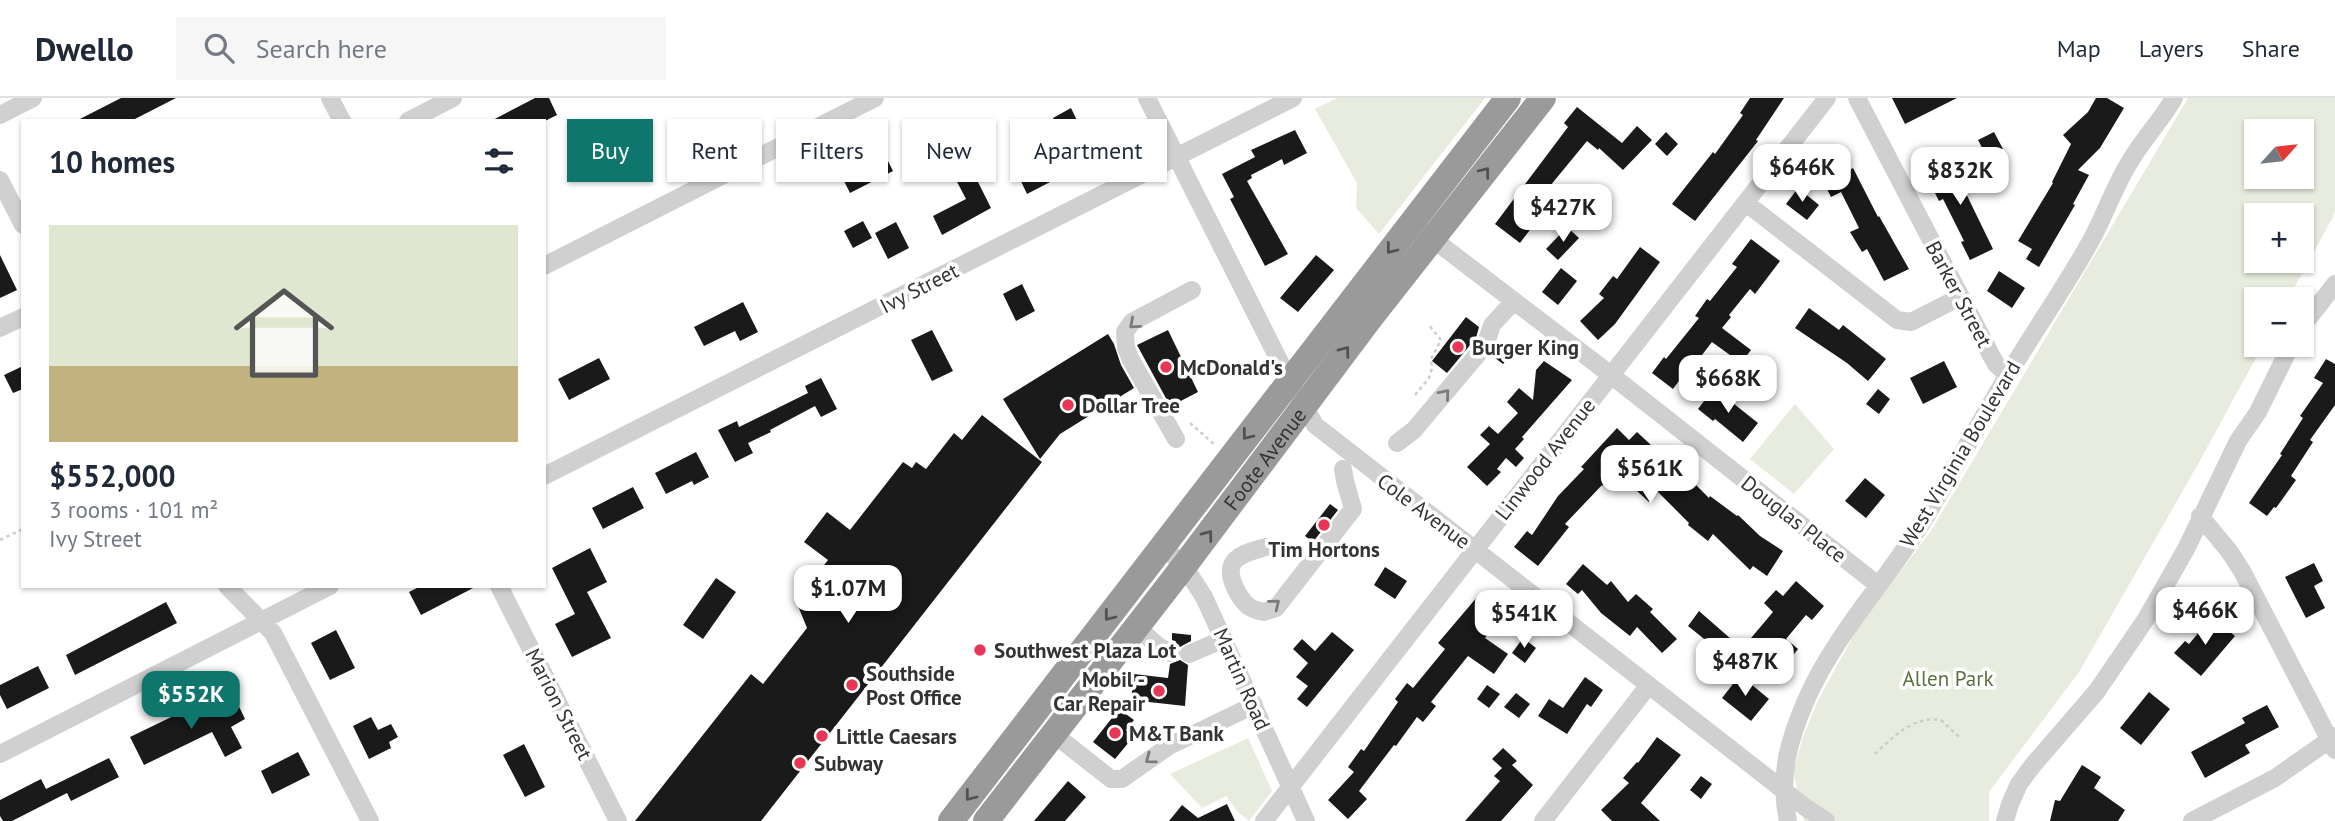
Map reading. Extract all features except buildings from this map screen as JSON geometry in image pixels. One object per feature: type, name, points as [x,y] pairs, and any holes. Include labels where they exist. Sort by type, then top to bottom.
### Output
[{"type":"highway","name":"Foote Avenue","points":[[951,821],[1508,98]]},
{"type":"highway","name":"Foote Avenue","points":[[986,821],[1055,735],[1303,406],[1543,98]]},
{"type":"street","points":[[0,115],[33,98]]},
{"type":"street","points":[[330,98],[341,119]]},
{"type":"street","points":[[412,119],[453,98]]},
{"type":"street","points":[[546,265],[875,98]]},
{"type":"street","name":"Cole Avenue","points":[[1147,98],[1290,382],[1315,425],[1826,821]]},
{"type":"street","name":"Ivy Street","points":[[546,475],[1293,98]]},
{"type":"street","name":"Linwood Avenue","points":[[1264,821],[1827,98]]},
{"type":"street","name":"Barker Street","points":[[1857,98],[1996,364],[2008,375]]},
{"type":"street","name":"West Virginia Boulevard","points":[[1788,821],[1782,788],[1791,738],[1807,699],[1836,643],[1921,523],[2089,243],[2139,145],[2164,115],[2174,98]]},
{"type":"street","points":[[0,180],[21,221]]},
{"type":"street","points":[[1746,203],[1897,320],[1911,322],[1960,297]]},
{"type":"street","name":"Douglas Place","points":[[1412,221],[1878,585]]},
{"type":"street","points":[[2314,312],[2334,287]]},
{"type":"street","points":[[1176,439],[1131,360],[1126,348],[1125,332],[1132,322],[1192,290]]},
{"type":"street","points":[[1398,443],[1414,430],[1477,355],[1486,343],[1492,326],[1513,302]]},
{"type":"street","points":[[0,328],[21,318]]},
{"type":"street","points":[[2005,821],[2019,784],[2097,691],[2146,619],[2186,550],[2238,441],[2258,412],[2285,357]]},
{"type":"street","points":[[1266,547],[1246,554],[1231,566],[1231,576],[1239,594],[1249,607],[1264,612],[1276,608],[1353,509],[1343,469]]},
{"type":"street","points":[[2192,821],[2275,778],[2333,742],[2242,571],[2200,516]]},
{"type":"street","name":"Martin Road","points":[[1163,546],[1184,566],[1201,591],[1306,821]]},
{"type":"street","points":[[230,588],[274,633],[370,821]]},
{"type":"street","points":[[0,754],[326,588]]},
{"type":"street","name":"Marion Street","points":[[500,588],[618,821]]},
{"type":"street","points":[[1137,627],[1157,646],[1171,653]]},
{"type":"street","points":[[1189,654],[1224,639]]},
{"type":"street","points":[[1543,821],[1649,685]]},
{"type":"street","points":[[1055,735],[1116,781],[1169,746],[1254,705]]},
{"type":"path","points":[[1415,396],[1429,378],[1432,368],[1430,361],[1441,340],[1427,324]]},
{"type":"path","points":[[1190,423],[1219,448]]},
{"type":"path","points":[[0,540],[21,530]]},
{"type":"path","points":[[1875,754],[1913,722],[1941,720],[1959,737]]},
{"type":"green space","points":[[1337,98],[1485,98],[1379,234],[1356,208],[1357,183],[1315,109]]},
{"type":"green space","name":"Allen Park","points":[[2188,98],[2335,98],[2333,217],[2314,252],[2314,203],[2244,203],[2244,273],[2302,273],[2295,287],[2244,287],[2244,357],[2256,357],[2079,672],[1989,792],[1989,821],[1804,821],[1793,772],[1818,700],[1859,626],[1931,531]]},
{"type":"green space","points":[[1795,404],[1834,449],[1794,494],[1750,459]]},
{"type":"green space","points":[[1248,738],[1272,791],[1249,821],[1226,796],[1202,808],[1170,774]]},
{"type":"place","name":"Burger King","points":[[1458,347]]},
{"type":"place","name":"McDonald's","points":[[1166,367]]},
{"type":"place","name":"Dollar Tree","points":[[1068,405]]},
{"type":"place","name":"Tim Hortons","points":[[1324,525]]},
{"type":"place","name":"Southwest Plaza Lot","points":[[980,650]]},
{"type":"place","name":"Southside Post Office","points":[[852,685]]},
{"type":"place","name":"Mobil - Car Repair","points":[[1159,691]]},
{"type":"place","name":"M&T Bank","points":[[1115,733]]},
{"type":"place","name":"Little Caesars","points":[[822,736]]},
{"type":"place","name":"Subway","points":[[800,763]]}]
